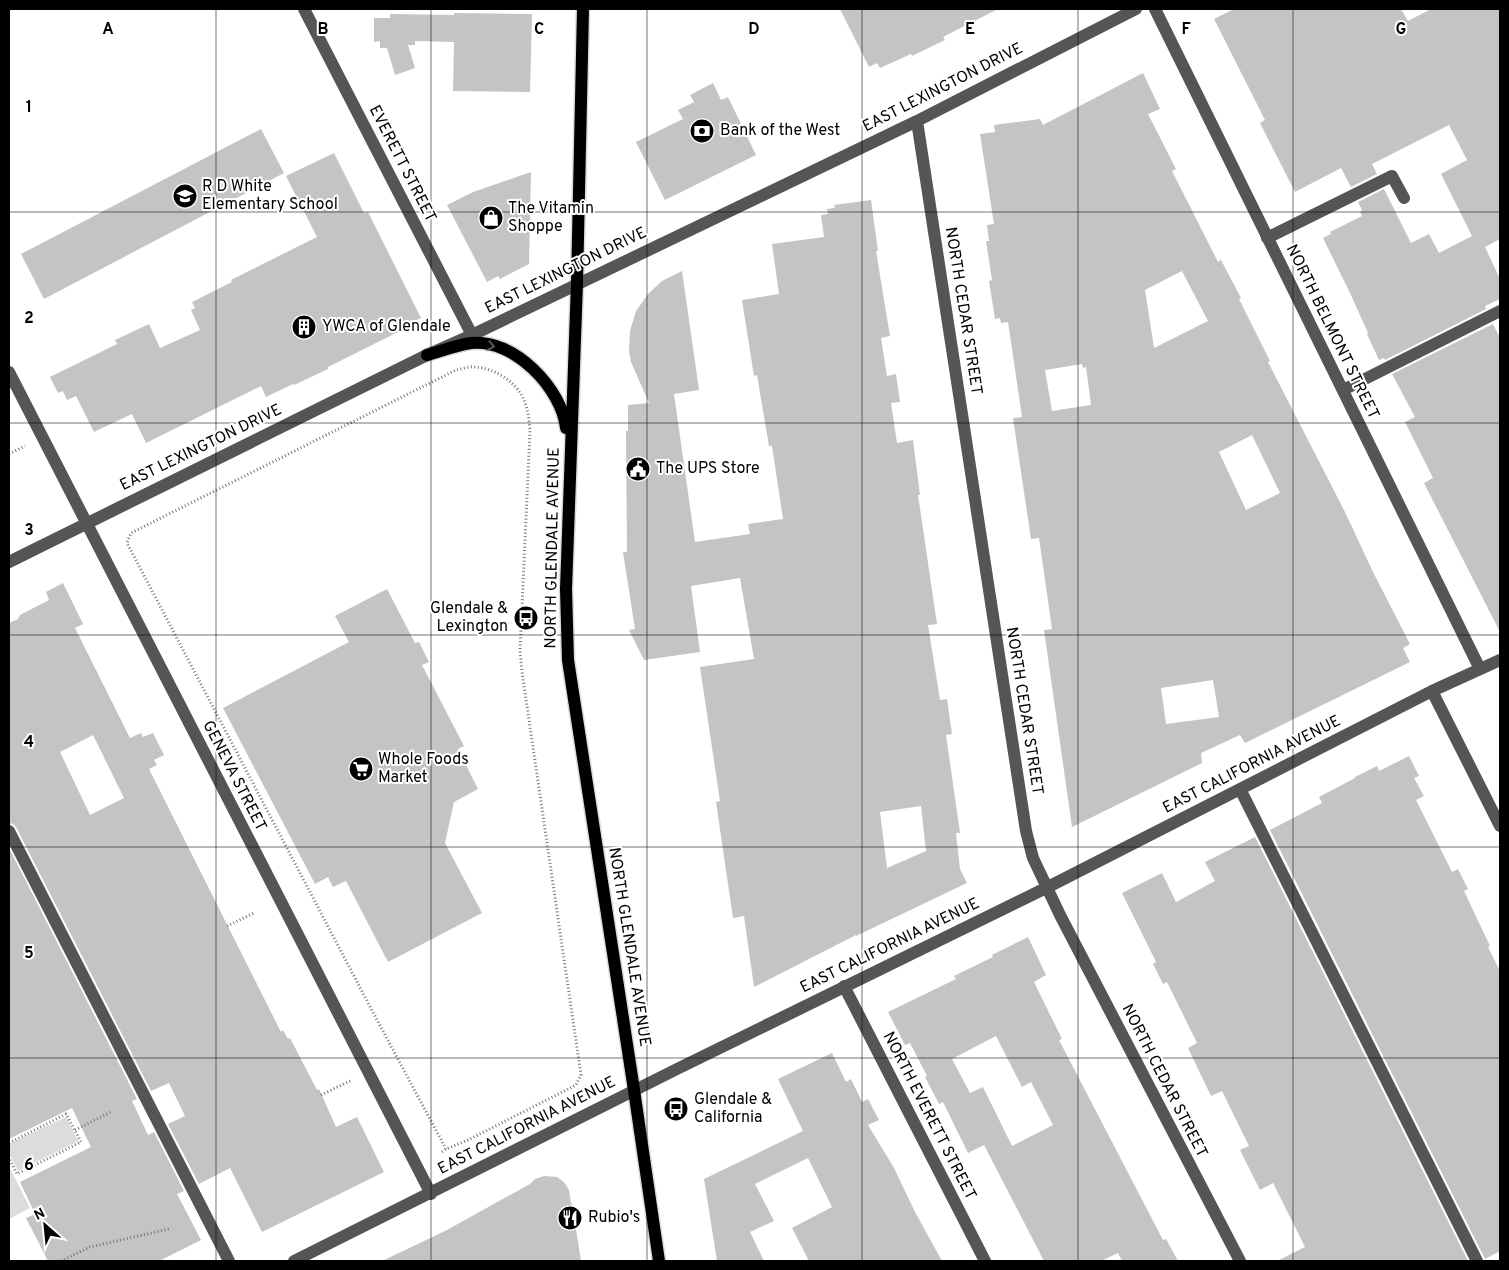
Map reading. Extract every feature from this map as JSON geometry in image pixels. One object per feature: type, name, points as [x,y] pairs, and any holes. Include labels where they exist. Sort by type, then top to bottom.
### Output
[{"type":"main road","name":"NORTH GLENDALE AVENUE","points":[[583,9],[566,588],[568,660],[659,1261]]},
{"type":"main road","points":[[427,355],[472,343],[495,345],[516,355],[536,372],[552,392],[565,418],[570,462]]},
{"type":"street","name":"EVERETT STREET","points":[[304,9],[472,335]]},
{"type":"street","name":"EAST LEXINGTON DRIVE","points":[[9,562],[427,355],[917,120],[1136,9]]},
{"type":"street","name":"NORTH BELMONT STREET","points":[[1155,9],[1480,669]]},
{"type":"street","name":"NORTH CEDAR STREET","points":[[917,120],[1026,831],[1033,858],[1046,888],[1240,1261]]},
{"type":"street","points":[[1268,238],[1392,176],[1404,198]]},
{"type":"street","points":[[1343,390],[1500,311]]},
{"type":"street","name":"GENEVA STREET","points":[[9,372],[431,1194]]},
{"type":"street","name":"EAST CALIFORNIA AVENUE","points":[[294,1261],[431,1194],[634,1090],[1046,888],[1432,691],[1500,660]]},
{"type":"street","points":[[1432,691],[1500,826]]},
{"type":"street","points":[[1240,790],[1477,1261]]},
{"type":"street","points":[[9,832],[229,1261]]},
{"type":"street","name":"NORTH EVERETT STREET","points":[[844,986],[985,1261]]},
{"type":"path","points":[[442,1152],[576,1085],[581,1075],[520,651],[530,430],[528,413],[524,399],[516,387],[488,368],[473,366],[456,370],[131,533],[127,543],[446,1149]]},
{"type":"path","points":[[9,454],[25,446]]},
{"type":"path","points":[[227,926],[254,913]]},
{"type":"path","points":[[321,1095],[352,1080]]},
{"type":"path","points":[[75,1130],[111,1112]]},
{"type":"path","points":[[9,1142],[66,1114],[81,1142],[17,1174],[9,1159]]},
{"type":"path","points":[[61,1261],[90,1247],[168,1228]]},
{"type":"shaded area","points":[[66,1117],[78,1141],[18,1171],[9,1153],[9,1144]]},
{"type":"shaded area","points":[[9,1166],[30,1208],[9,1219]]},
{"type":"building","points":[[840,9],[998,9],[943,37],[945,40],[912,56],[911,54],[880,68],[877,63],[869,67]]},
{"type":"building","points":[[1234,9],[1401,9],[1408,21],[1431,9],[1500,9],[1500,239],[1485,247],[1500,279],[1500,299],[1485,306],[1486,309],[1385,360],[1384,358],[1379,360],[1350,293],[1323,238],[1331,234],[1330,232],[1362,216],[1360,212],[1362,210],[1358,202],[1384,189],[1411,243],[1429,234],[1439,253],[1472,236],[1441,174],[1467,160],[1449,125],[1372,164],[1377,174],[1351,187],[1341,168],[1295,192],[1260,123],[1265,120],[1214,19]]},
{"type":"building","points":[[454,13],[532,14],[530,92],[453,91],[454,42],[415,41],[415,45],[408,45],[415,68],[395,75],[387,48],[380,48],[380,41],[374,42],[374,18],[390,18],[390,14],[454,15]]},
{"type":"building","points":[[1143,73],[1160,109],[1148,114],[1176,169],[1172,171],[1218,262],[1221,260],[1241,298],[1239,299],[1270,361],[1268,362],[1410,644],[1403,648],[1410,662],[1245,743],[1240,735],[1201,753],[1202,763],[1072,827],[1044,630],[1052,629],[1039,538],[1031,539],[1013,418],[1022,417],[1008,322],[1001,323],[1000,318],[995,319],[989,281],[992,280],[986,241],[989,241],[987,225],[994,224],[980,134],[995,132],[994,125],[1040,119],[1043,125]],"holes":[[[1182,271],[1208,321],[1154,348],[1145,290]],[[1082,364],[1083,368],[1086,367],[1091,405],[1052,411],[1045,370]],[[1252,435],[1280,493],[1246,510],[1219,452]],[[1213,680],[1219,717],[1166,724],[1161,688]]]},
{"type":"building","name":"Bank of the West","points":[[713,83],[721,100],[728,97],[756,155],[665,200],[636,142],[683,119],[678,110],[694,102],[690,95]]},
{"type":"building","points":[[261,129],[284,173],[44,299],[21,254]]},
{"type":"building","name":"YWCA of Glendale","points":[[334,153],[364,213],[368,212],[421,318],[412,322],[414,324],[294,385],[266,397],[261,386],[146,443],[132,414],[94,432],[76,396],[67,400],[63,391],[58,393],[50,377],[117,344],[115,340],[149,324],[160,348],[200,330],[191,310],[195,308],[192,302],[232,282],[231,280],[317,237],[286,176]]},
{"type":"building","name":"The Vitamin Shoppe","points":[[531,172],[529,264],[500,279],[498,276],[487,282],[447,205],[473,192]]},
{"type":"building","points":[[871,200],[878,251],[876,251],[890,336],[881,338],[887,376],[896,374],[900,402],[891,403],[897,443],[913,440],[920,495],[918,495],[937,624],[928,625],[940,700],[947,699],[952,734],[946,735],[960,833],[956,833],[960,869],[967,883],[856,935],[754,987],[744,916],[733,918],[716,802],[720,801],[700,667],[754,659],[740,578],[691,586],[700,652],[644,660],[629,630],[635,629],[623,552],[627,552],[626,431],[628,431],[628,405],[649,403],[631,362],[629,352],[630,331],[636,311],[648,294],[662,281],[682,271],[699,390],[674,394],[695,542],[750,534],[748,524],[783,519],[772,446],[769,446],[757,375],[754,376],[742,300],[779,294],[772,244],[824,237],[821,215],[828,214],[827,209],[835,208],[834,205]],"holes":[[[921,806],[926,851],[887,868],[880,812]]]},
{"type":"building","points":[[1493,324],[1500,338],[1500,632],[1424,483],[1433,478],[1405,422],[1415,417],[1392,374]]},
{"type":"building","points":[[63,583],[83,624],[75,628],[130,738],[141,733],[143,737],[153,733],[164,755],[154,760],[157,765],[149,769],[281,1032],[283,1030],[288,1039],[290,1038],[317,1090],[319,1089],[336,1127],[357,1117],[384,1172],[262,1232],[230,1168],[199,1184],[168,1124],[185,1116],[169,1083],[151,1091],[16,827],[9,823],[9,623],[49,600],[46,592]],"holes":[[[93,735],[124,798],[90,815],[60,752]]]},
{"type":"building","name":"Whole Foods Market","points":[[387,589],[415,643],[419,642],[429,662],[422,665],[464,746],[458,749],[478,789],[454,802],[445,843],[482,913],[388,962],[346,881],[333,887],[328,877],[315,884],[223,708],[349,642],[335,616]]},
{"type":"building","points":[[1409,756],[1419,776],[1414,778],[1424,796],[1416,800],[1452,872],[1458,869],[1468,889],[1464,891],[1500,971],[1500,1251],[1485,1259],[1270,830],[1322,803],[1319,797],[1355,777],[1377,766],[1379,771]]},
{"type":"building","points":[[1255,837],[1468,1261],[1277,1261],[1305,1247],[1273,1183],[1260,1190],[1240,1150],[1249,1146],[1222,1091],[1211,1096],[1188,1048],[1197,1043],[1167,982],[1163,984],[1153,964],[1156,962],[1122,893],[1162,873],[1176,902],[1215,881],[1205,862]]},
{"type":"building","points":[[9,848],[137,1099],[132,1101],[148,1135],[154,1132],[184,1191],[177,1194],[201,1240],[159,1261],[48,1261],[26,1218],[35,1214],[20,1182],[91,1147],[72,1108],[9,1139]]},
{"type":"building","points":[[1028,937],[1046,975],[1034,982],[1062,1039],[1059,1040],[1163,1240],[1166,1239],[1178,1261],[1122,1261],[1118,1253],[1101,1261],[1044,1261],[984,1145],[968,1153],[943,1102],[939,1104],[910,1043],[905,1045],[888,1012],[956,979],[954,976],[993,957],[992,955]],"holes":[[[996,1036],[1022,1087],[1031,1082],[1053,1125],[1012,1146],[983,1087],[970,1093],[952,1059]]]},
{"type":"building","points":[[832,1053],[846,1082],[851,1079],[862,1102],[868,1099],[879,1120],[868,1125],[894,1168],[915,1212],[942,1261],[809,1261],[792,1228],[832,1207],[808,1158],[755,1184],[774,1221],[750,1232],[764,1261],[717,1261],[704,1179],[803,1131],[778,1079]]},
{"type":"building","points":[[544,1176],[557,1177],[564,1182],[569,1190],[581,1261],[382,1261],[445,1231],[530,1184],[535,1179]]},
{"type":"place","name":"Bank of the West","points":[[702,131]]},
{"type":"place","name":"R D White Elementary School","points":[[185,196]]},
{"type":"place","name":"The Vitamin Shoppe","points":[[491,218]]},
{"type":"place","name":"YWCA of Glendale","points":[[304,327]]},
{"type":"place","name":"The UPS Store","points":[[638,469]]},
{"type":"place","name":"Glendale & Lexington","points":[[526,618]]},
{"type":"place","name":"Whole Foods Market","points":[[361,769]]},
{"type":"place","name":"Glendale & California","points":[[676,1109]]},
{"type":"place","name":"Rubio's","points":[[570,1218]]}]
